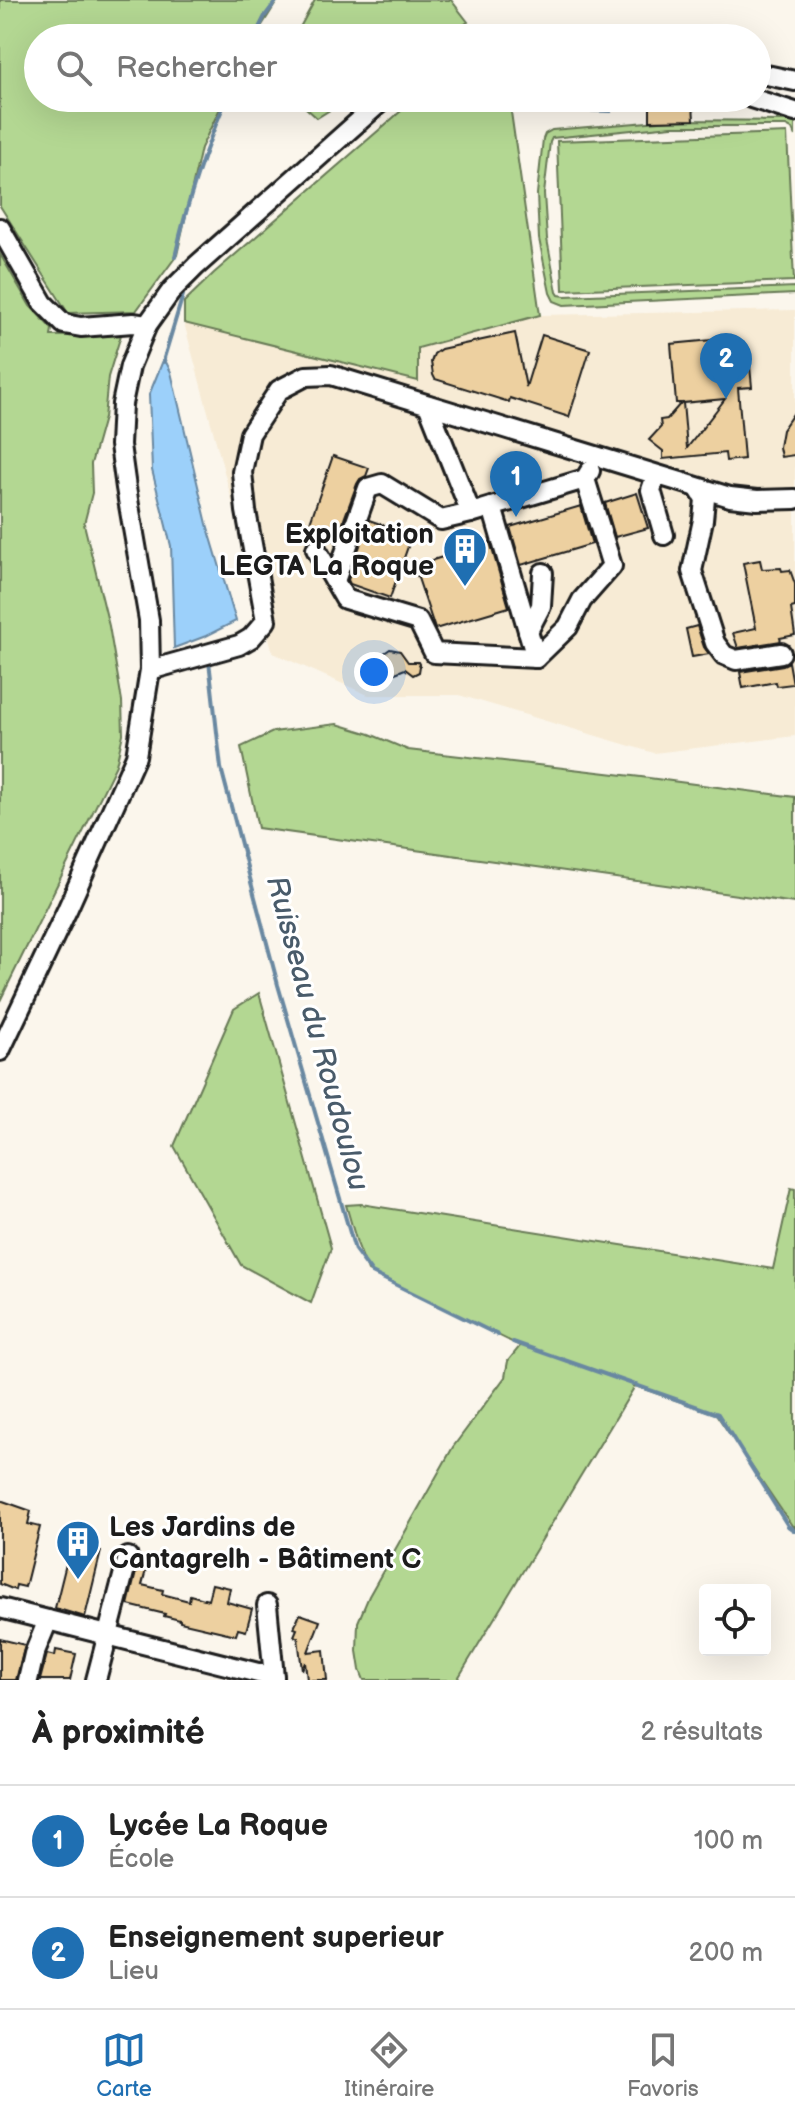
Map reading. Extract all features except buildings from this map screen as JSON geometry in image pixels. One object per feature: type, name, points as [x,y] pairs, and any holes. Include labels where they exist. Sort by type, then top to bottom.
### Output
[{"type":"street","points":[[771,76],[795,81]]},
{"type":"street","points":[[771,104],[795,112]]},
{"type":"street","points":[[0,1051],[136,756],[150,670],[149,620],[120,445],[122,404],[130,366],[147,325],[172,290],[369,112]]},
{"type":"street","points":[[0,228],[43,303],[64,324],[81,327],[133,323],[147,325]]},
{"type":"street","points":[[150,670],[239,645],[251,638],[266,621],[242,472],[250,434],[279,390],[306,376],[331,375],[730,497],[795,499]]},
{"type":"street","points":[[428,405],[471,513]]},
{"type":"street","points":[[335,581],[368,488],[382,484],[441,520],[585,479],[599,457]]},
{"type":"street","points":[[656,476],[651,490],[664,535]]},
{"type":"street","points":[[316,549],[345,599],[418,621],[434,653],[536,658],[568,627],[582,600],[612,566],[585,479]]},
{"type":"street","points":[[698,488],[705,499],[692,571],[715,643],[724,655],[736,660],[781,653]]},
{"type":"street","points":[[492,507],[536,658]]},
{"type":"street","points":[[528,631],[541,606],[543,573]]},
{"type":"street","points":[[96,1680],[128,1557]]},
{"type":"street","points":[[0,1608],[274,1679],[267,1605]]},
{"type":"street","points":[[28,1680],[34,1654],[48,1620]]},
{"type":"shaded area","points":[[795,310],[795,736],[654,753],[459,695],[368,695],[273,653],[184,323],[418,381],[418,348],[540,315]]},
{"type":"green space","points":[[0,0],[278,0],[263,24],[24,24],[24,112],[218,112],[201,148],[177,255],[136,311],[68,313],[0,206]]},
{"type":"green space","points":[[315,0],[451,0],[468,22],[465,24],[302,24]]},
{"type":"green space","points":[[310,112],[327,112],[317,118]]},
{"type":"green space","points":[[400,112],[511,112],[540,315],[418,348],[418,381],[184,323],[184,302]]},
{"type":"green space","points":[[672,120],[789,121],[795,123],[795,136],[792,129],[786,126],[672,126],[552,138],[544,194],[547,239],[559,295],[795,287],[795,294],[564,305],[554,301],[539,239],[537,194],[545,134],[552,130]]},
{"type":"green space","points":[[787,133],[794,281],[563,290],[557,141]]},
{"type":"green space","points":[[0,254],[30,306],[52,329],[51,336],[121,335],[108,377],[104,418],[91,464],[92,493],[84,524],[109,626],[122,701],[123,734],[116,765],[0,1001]]},
{"type":"green space","points":[[337,724],[408,750],[795,797],[795,903],[258,828],[241,747],[273,732]]},
{"type":"green space","points":[[259,993],[331,1248],[311,1303],[241,1265],[174,1146],[234,1009]]},
{"type":"green space","points":[[791,1188],[795,1189],[795,1530],[716,1414],[635,1386],[457,1680],[364,1680],[357,1651],[358,1622],[369,1596],[453,1447],[505,1377],[508,1361],[520,1346],[368,1271],[346,1205],[361,1204],[773,1269]]},
{"type":"water","points":[[164,358],[171,372],[207,524],[236,621],[174,648],[171,546],[152,470],[149,395]]},
{"type":"waterway","name":"Ruisseau du Roudoulou","points":[[261,24],[277,0]]},
{"type":"waterway","name":"Ruisseau du Roudoulou","points":[[175,257],[197,176],[221,112]]},
{"type":"waterway","name":"Ruisseau du Roudoulou","points":[[164,362],[183,295]]},
{"type":"waterway","name":"Ruisseau du Roudoulou","points":[[209,661],[221,768],[278,985],[355,1250],[372,1273],[498,1335]]},
{"type":"waterway","name":"Ruisseau du Roudoulou","points":[[513,1342],[718,1414],[788,1526],[795,1531]]},
{"type":"place","name":"Enseignement superieur","points":[[726,399]]},
{"type":"place","name":"Lycée La Roque","points":[[516,517]]},
{"type":"place","name":"Exploitation LEGTA La Roque","points":[[465,588]]},
{"type":"place","name":"Les Jardins de Cantagrelh - Bâtiment C","points":[[78,1581]]}]
